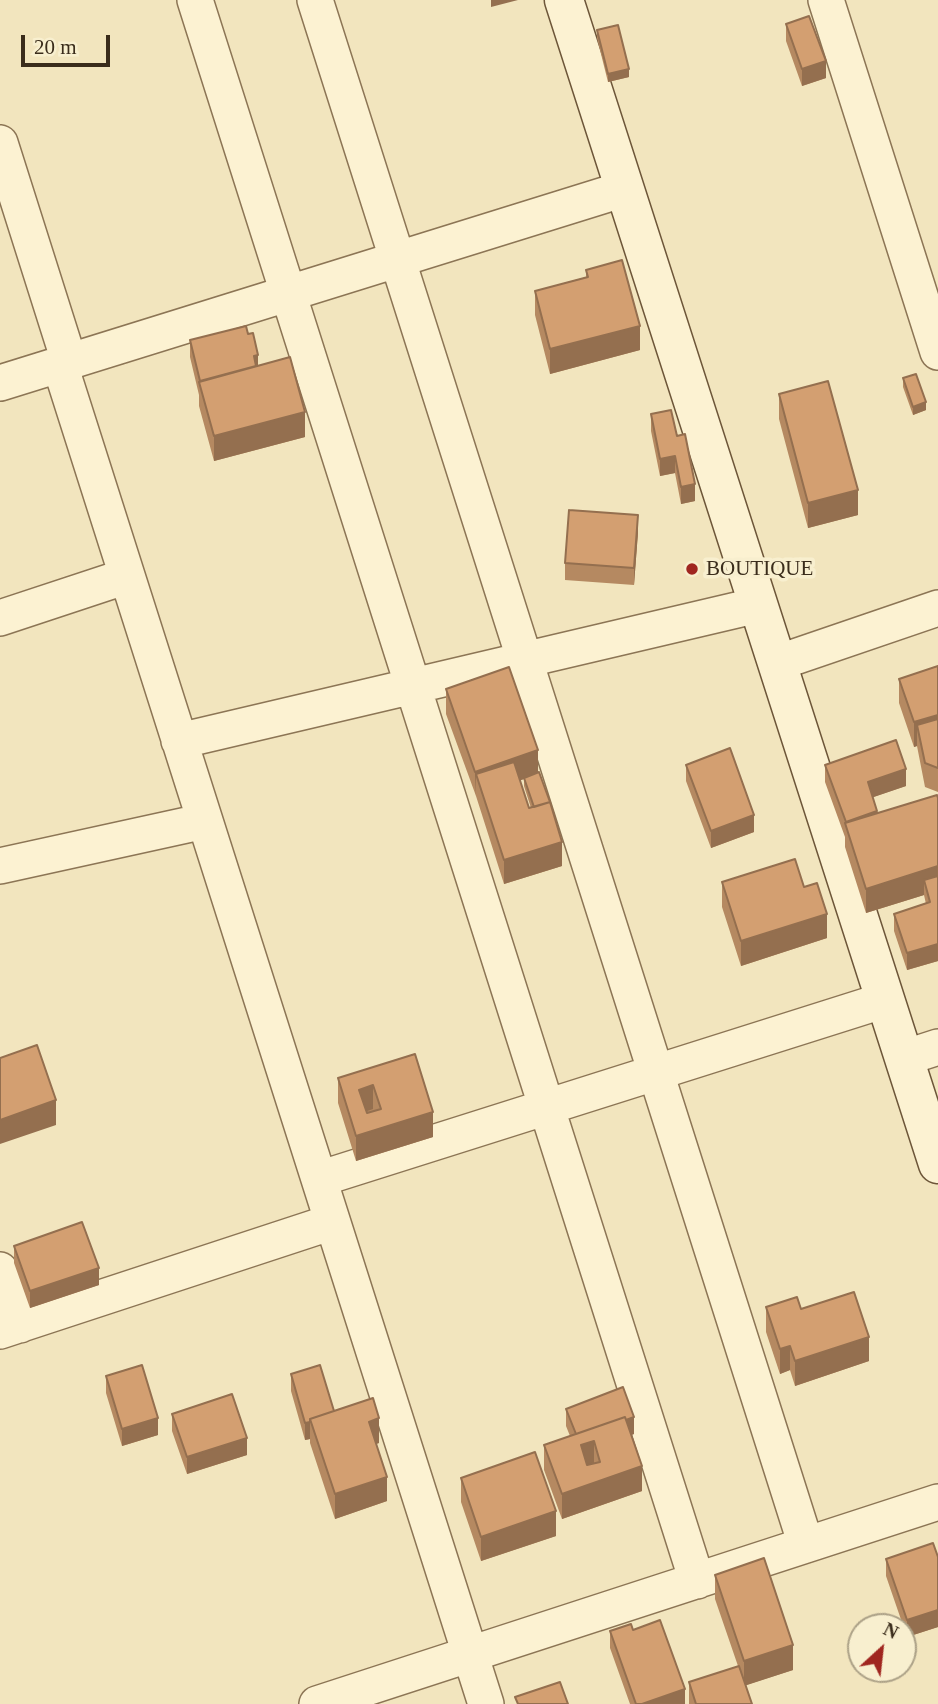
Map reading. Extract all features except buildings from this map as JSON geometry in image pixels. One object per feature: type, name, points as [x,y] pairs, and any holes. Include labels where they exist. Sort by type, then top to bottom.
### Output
[{"type":"street","points":[[195,0],[697,1580]]},
{"type":"street","points":[[315,0],[806,1545]]},
{"type":"street","points":[[564,0],[886,1000],[921,1053],[938,1164]]},
{"type":"street","points":[[826,0],[938,352]]},
{"type":"street","points":[[0,143],[127,576],[486,1704]]},
{"type":"street","points":[[0,383],[624,189]]},
{"type":"street","points":[[0,618],[127,576]]},
{"type":"street","points":[[179,741],[758,604]]},
{"type":"street","points":[[777,663],[938,608]]},
{"type":"street","points":[[0,866],[205,821]]},
{"type":"street","points":[[319,1179],[886,1000]]},
{"type":"street","points":[[0,1270],[10,1328],[332,1222]]},
{"type":"street","points":[[317,1704],[938,1502]]},
{"type":"place","name":"BOUTIQUE","points":[[692,569]]}]
